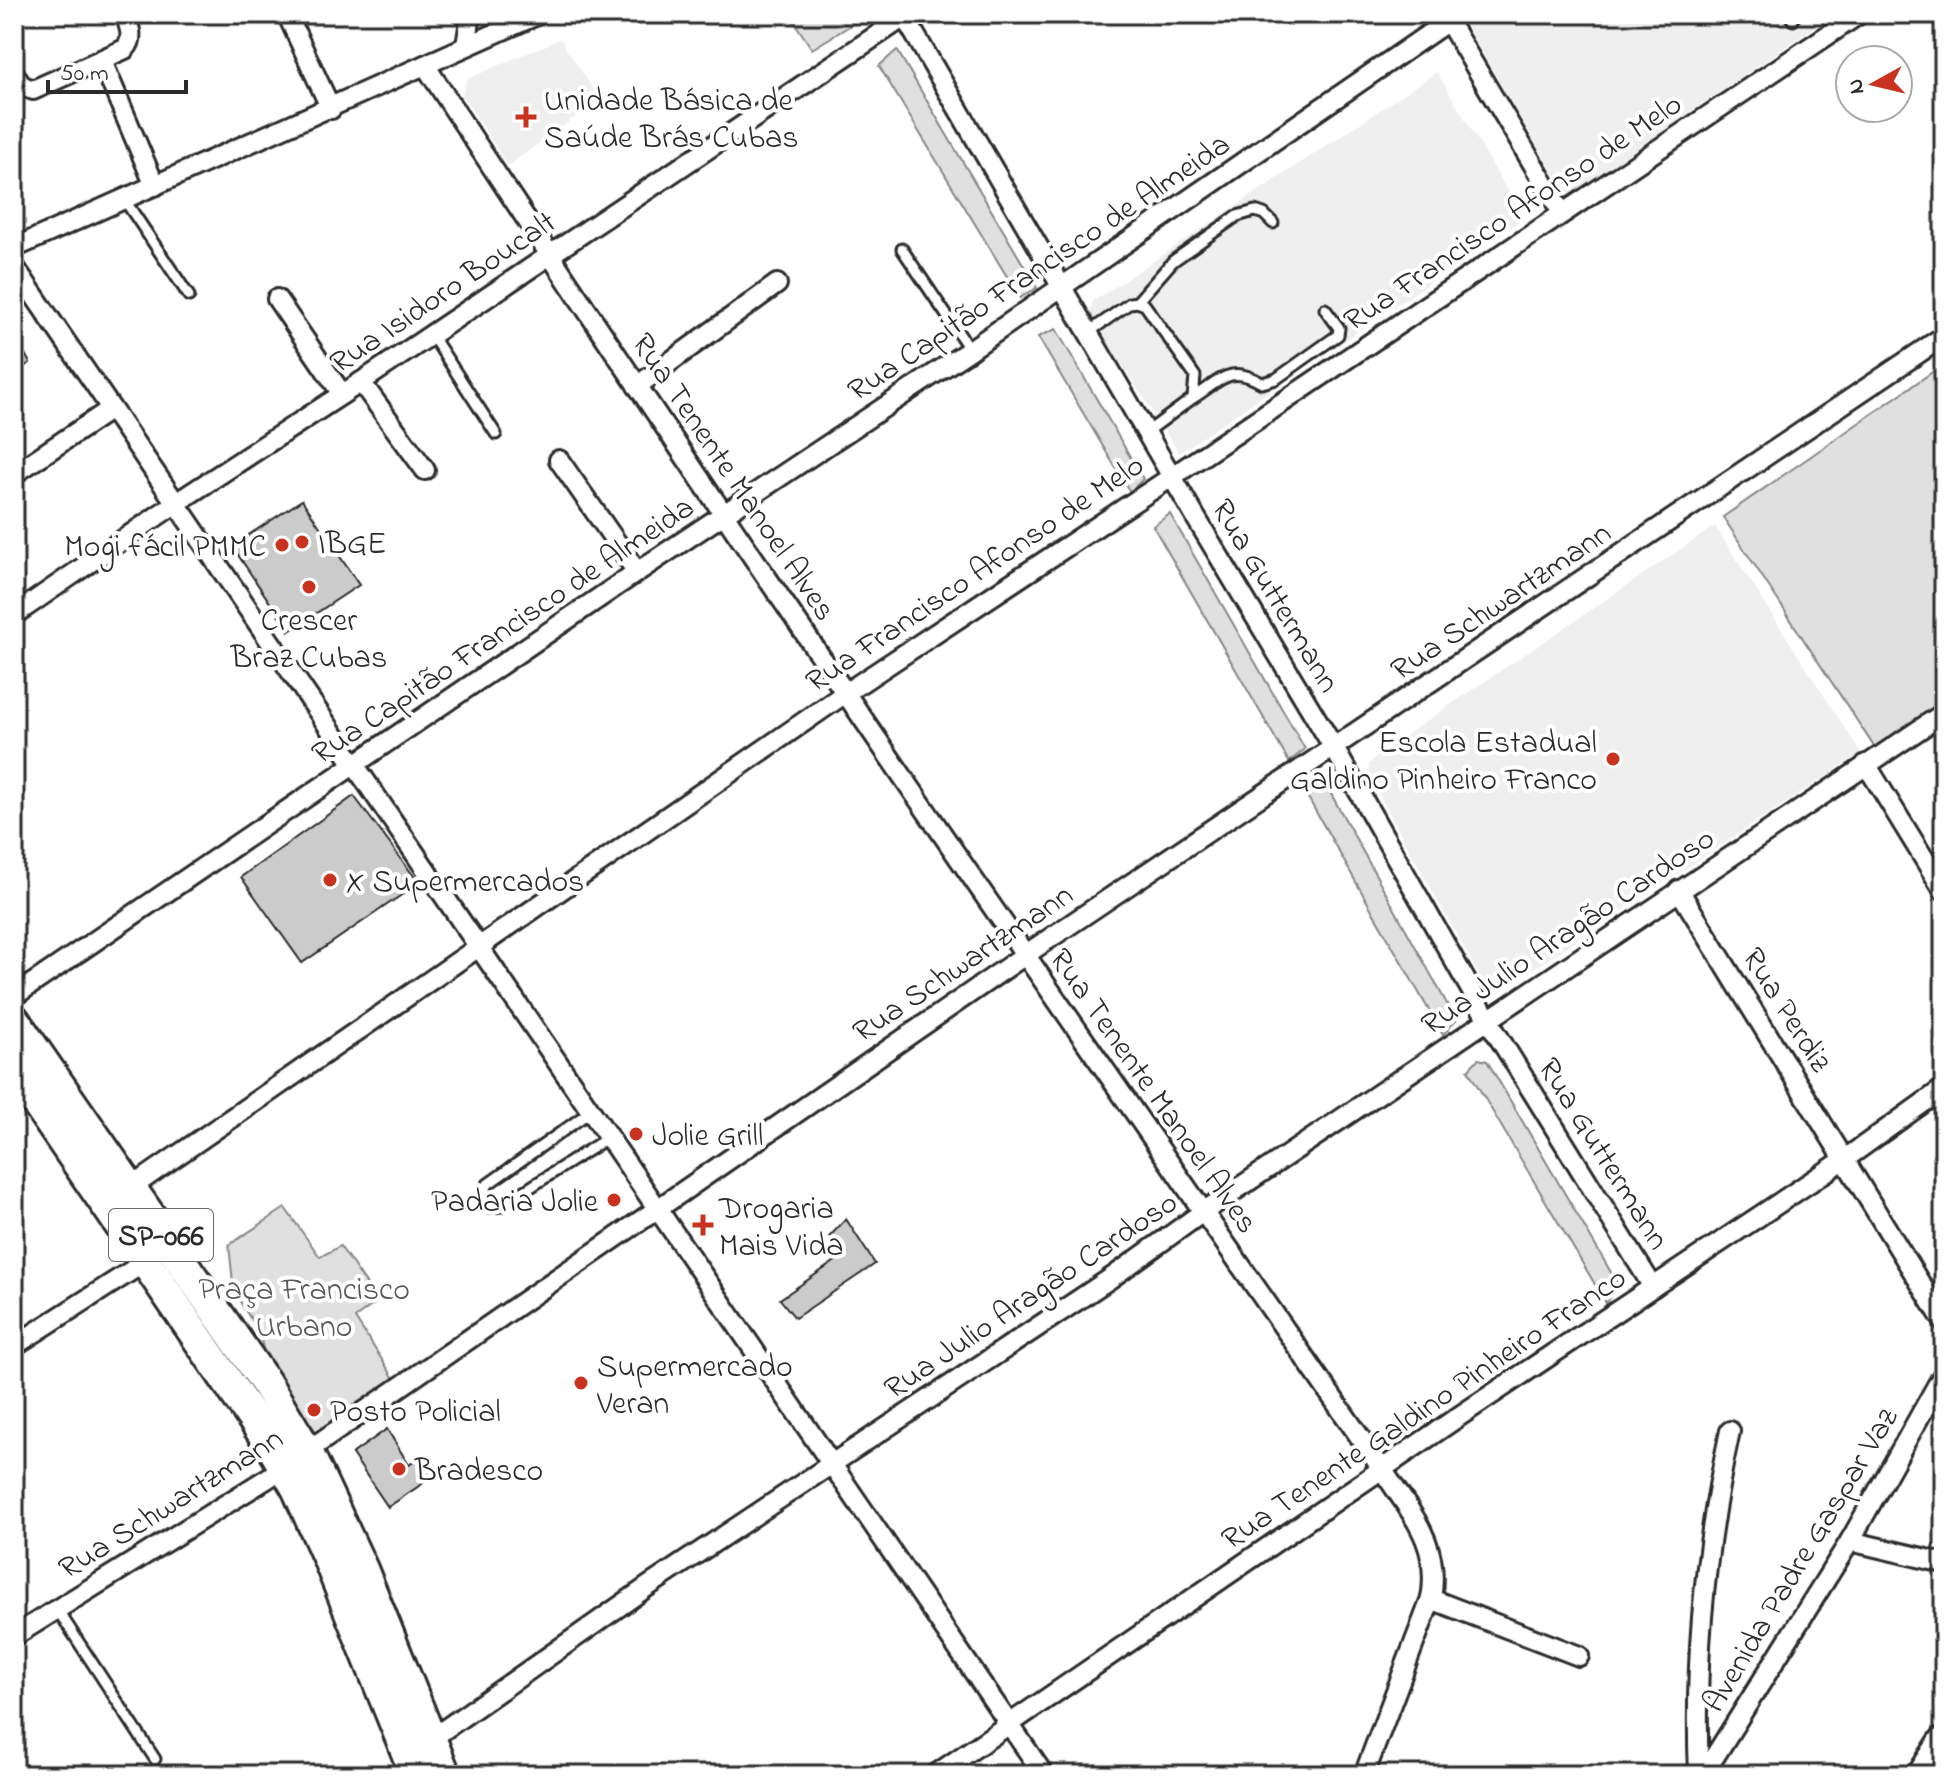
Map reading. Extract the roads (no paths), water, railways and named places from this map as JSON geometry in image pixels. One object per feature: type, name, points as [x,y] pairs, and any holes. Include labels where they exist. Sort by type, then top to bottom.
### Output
[{"type":"highway","name":"SP-066","points":[[14,1020],[265,1382],[296,1459],[297,1488],[335,1573],[414,1770]]},
{"type":"highway","name":"SP-066","points":[[14,1070],[145,1262],[296,1459],[362,1569],[445,1775]]},
{"type":"highway","points":[[414,1770],[431,1739]]},
{"type":"main road","points":[[1922,1775],[1944,1741]]},
{"type":"street","points":[[14,73],[21,85],[33,90],[102,61],[129,44],[130,29],[125,14]]},
{"type":"street","points":[[287,14],[331,109]]},
{"type":"street","points":[[466,46],[471,14]]},
{"type":"street","points":[[14,248],[331,109],[466,46],[507,21],[539,14]]},
{"type":"street","name":"Rua Francisco Afonso de Melo","points":[[129,1189],[847,692],[1859,14]]},
{"type":"street","name":"Rua Isidoro Boucalt","points":[[14,615],[176,503],[904,16]]},
{"type":"street","name":"Rua Guttermann","points":[[904,16],[1334,748],[1488,1020],[1653,1287]]},
{"type":"street","points":[[1450,16],[1562,213]]},
{"type":"street","name":"Rua Capitão Francisco de Almeida","points":[[14,996],[637,572],[970,350],[1450,16]]},
{"type":"street","points":[[102,61],[155,186]]},
{"type":"street","name":"Rua Tenente Manoel Alves","points":[[425,65],[724,516],[1382,1469],[1426,1538],[1432,1554],[1431,1599],[1364,1775]]},
{"type":"street","points":[[14,266],[1044,1775]]},
{"type":"street","points":[[637,386],[777,284]]},
{"type":"street","points":[[277,299],[342,394]]},
{"type":"street","name":"Rua Schwartzmann","points":[[14,1636],[296,1459],[1025,955],[1944,336]]},
{"type":"street","points":[[361,382],[425,470]]},
{"type":"street","points":[[14,474],[111,409]]},
{"type":"street","points":[[559,460],[637,572]]},
{"type":"street","name":"Rua Julio Aragão Cardoso","points":[[431,1739],[647,1587],[1098,1287],[1203,1212],[1944,713]]},
{"type":"street","points":[[1866,764],[1944,891]]},
{"type":"street","name":"Rua Perdiz","points":[[1679,890],[1944,1322]]},
{"type":"street","name":"Rua Tenente Galdino Pinheiro Franco","points":[[935,1775],[1382,1469],[1845,1159],[1944,1088]]},
{"type":"street","points":[[14,1346],[145,1262]]},
{"type":"street","name":"Avenida Padre Gaspar Vaz","points":[[1701,1775],[1850,1541],[1944,1373]]},
{"type":"street","points":[[1701,1775],[1699,1642],[1712,1518],[1730,1431]]},
{"type":"street","points":[[1850,1541],[1944,1563]]},
{"type":"street","points":[[1431,1599],[1579,1656]]},
{"type":"lane","points":[[124,199],[189,296]]},
{"type":"lane","points":[[1137,302],[1173,261],[1237,216],[1255,211],[1264,214],[1273,223]]},
{"type":"lane","points":[[902,249],[970,350]]},
{"type":"lane","points":[[1089,332],[1130,303],[1145,305],[1195,376],[1193,398]]},
{"type":"lane","points":[[1147,432],[1233,373],[1246,374],[1262,383],[1276,379],[1338,335],[1339,328],[1325,309]]},
{"type":"lane","points":[[431,334],[496,434]]},
{"type":"lane","points":[[591,1111],[488,1184],[483,1199],[490,1207],[501,1206],[609,1137]]},
{"type":"lane","points":[[57,1609],[155,1759]]},
{"type":"place","name":"Unidade Básica de Saúde Brás Cubas","points":[[526,117]]},
{"type":"place","name":"IBGE","points":[[302,542]]},
{"type":"place","name":"Mogi fácil PMMC","points":[[282,545]]},
{"type":"place","name":"Crescer Braz Cubas","points":[[309,587]]},
{"type":"place","name":"Escola Estadual Galdino Pinheiro Franco","points":[[1613,759]]},
{"type":"place","name":"X Supermercados","points":[[330,880]]},
{"type":"place","name":"Jolie Grill","points":[[636,1134]]},
{"type":"place","name":"Padaria Jolie","points":[[614,1200]]},
{"type":"place","name":"Drogaria Mais Vida","points":[[703,1225]]},
{"type":"place","name":"Supermercado Veran","points":[[581,1383]]},
{"type":"place","name":"Posto Policial","points":[[314,1410]]},
{"type":"place","name":"Bradesco","points":[[399,1469]]},
{"type":"park label","name":"Praça Francisco Urbano","points":[[304,1306]]}]
